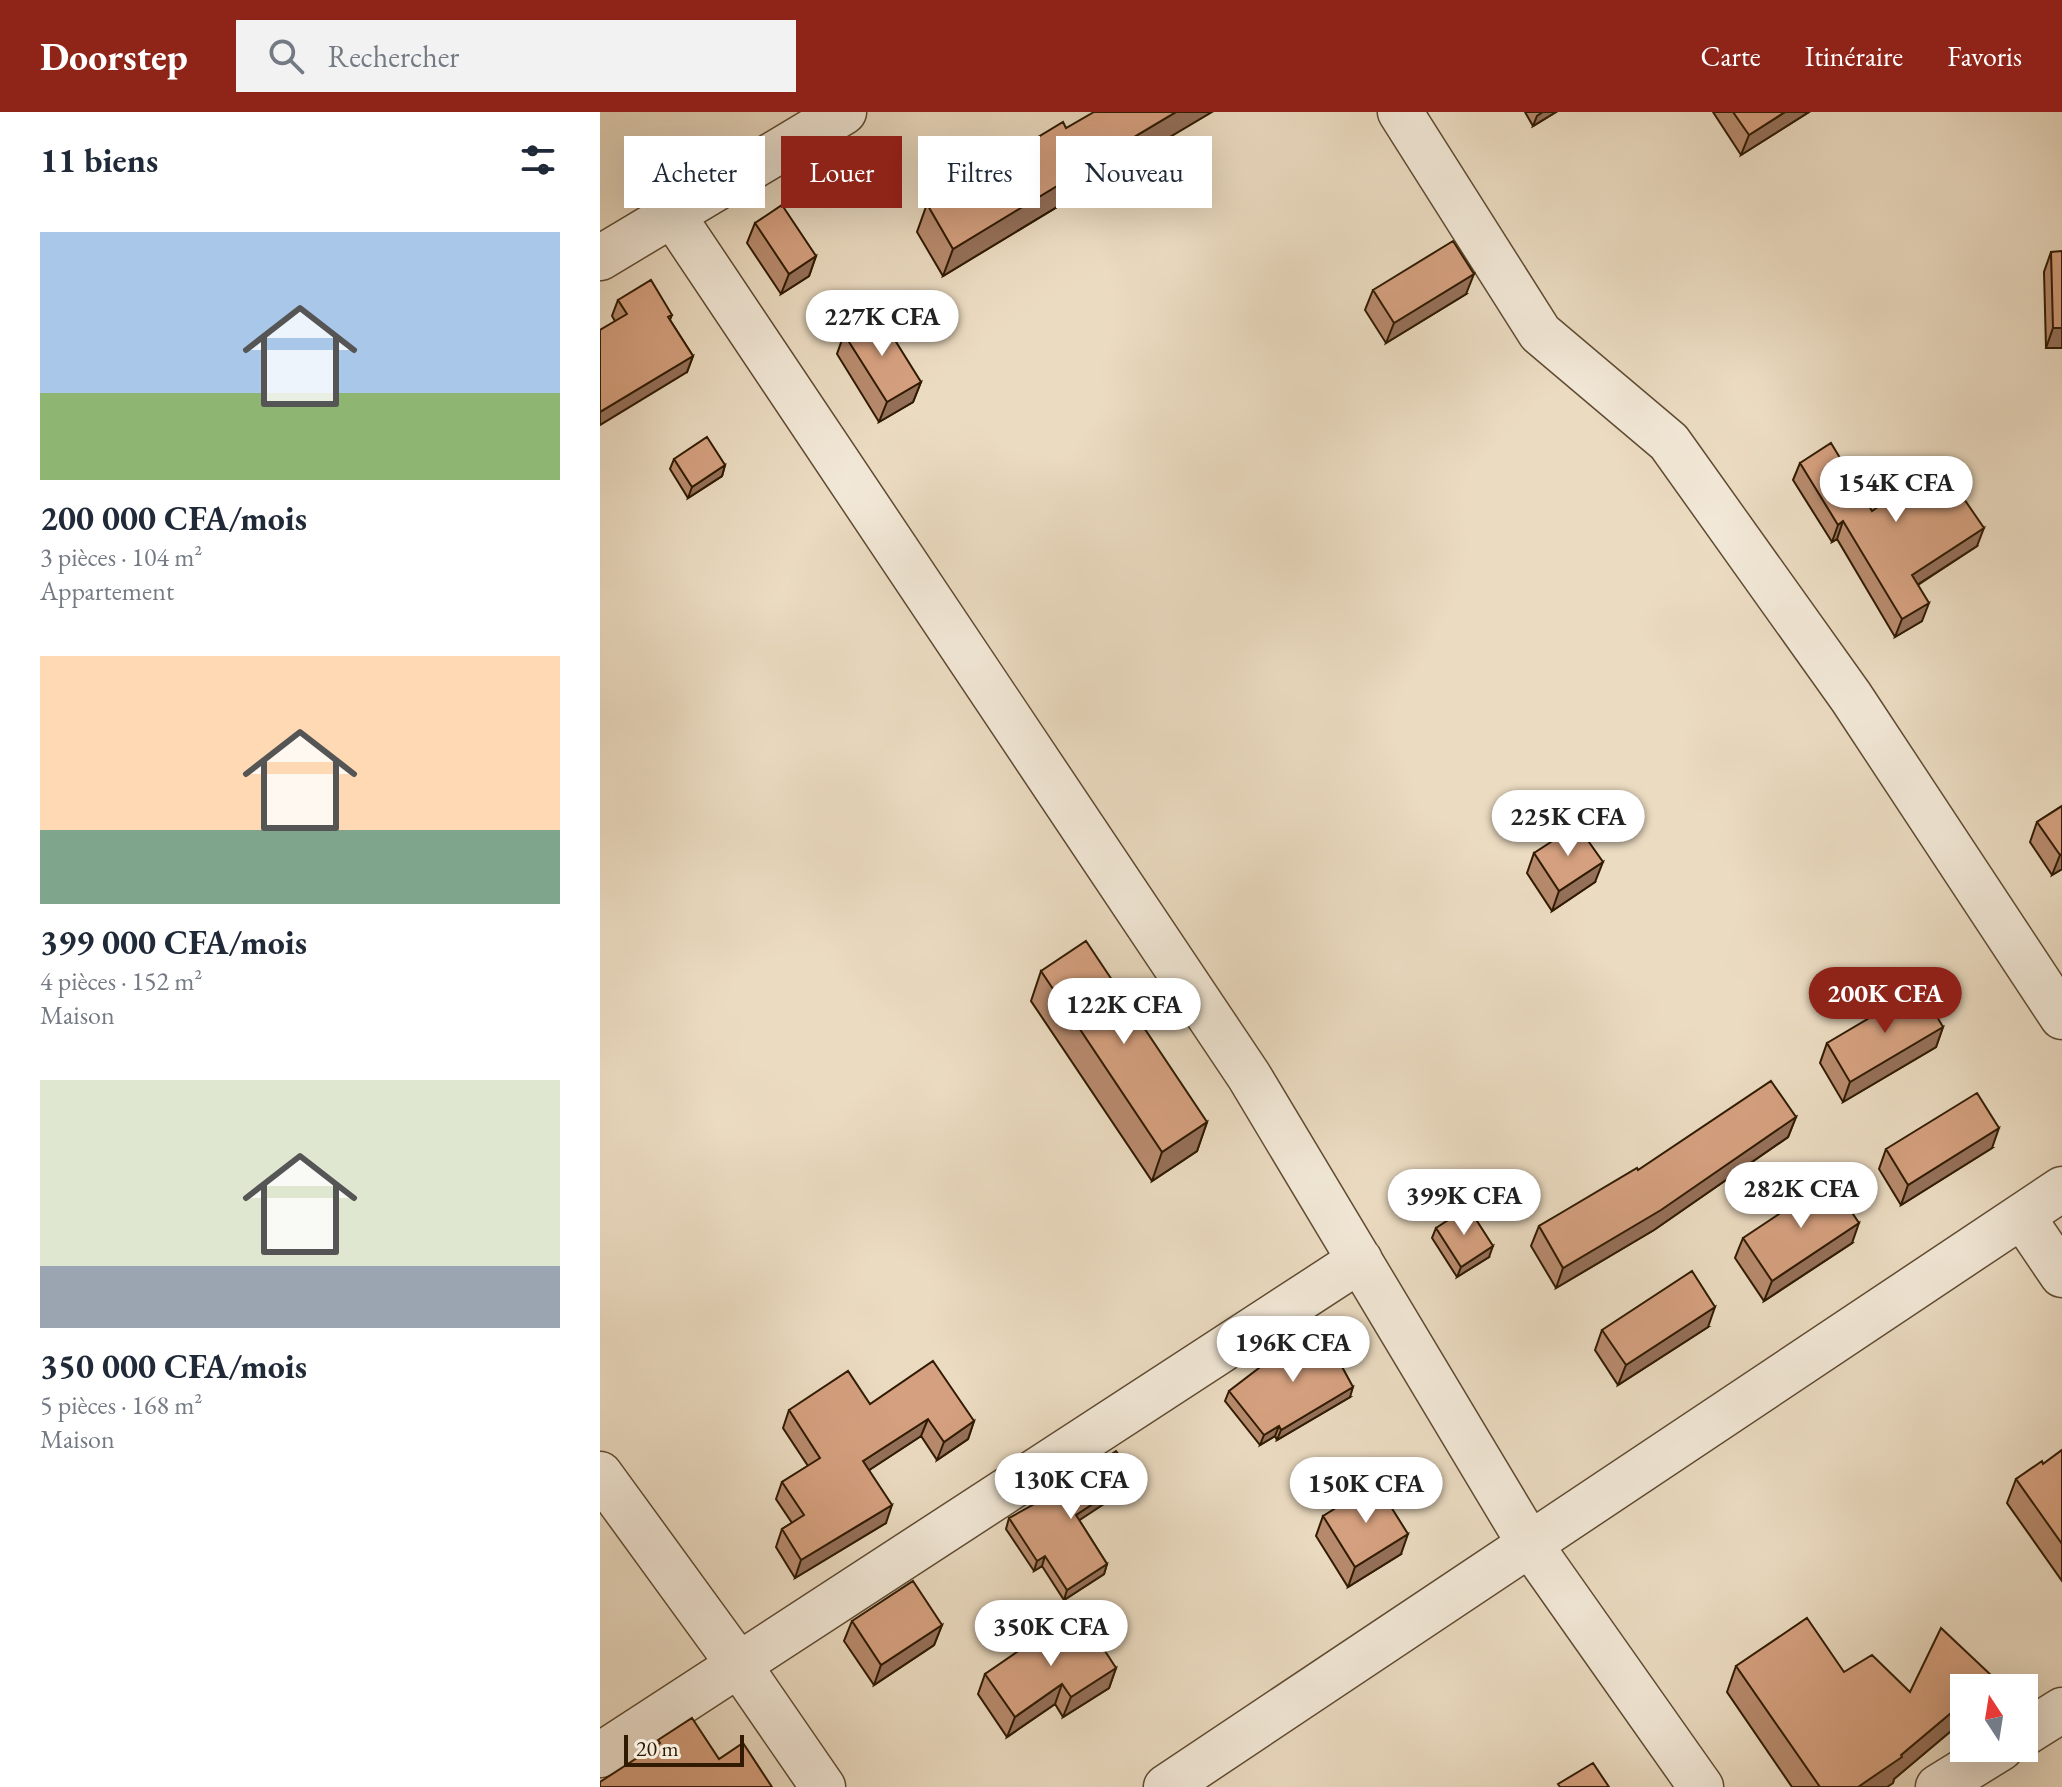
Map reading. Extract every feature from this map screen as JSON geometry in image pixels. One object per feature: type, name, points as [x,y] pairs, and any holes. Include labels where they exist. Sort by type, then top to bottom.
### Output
[{"type":"street","points":[[600,258],[844,112]]},
{"type":"street","points":[[1400,112],[1540,333],[1669,442],[1851,697],[2062,1017]]},
{"type":"street","points":[[672,214],[1249,1076],[1529,1543],[1701,1787]]},
{"type":"street","points":[[1166,1787],[2062,1189]]},
{"type":"street","points":[[2022,1216],[2062,1275]]},
{"type":"street","points":[[600,1755],[1360,1260]]},
{"type":"street","points":[[600,1474],[823,1787]]},
{"type":"street","points":[[2038,1725],[2062,1710]]},
{"type":"street","points":[[1938,1787],[1978,1762]]},
{"type":"building","points":[[1094,112],[1176,112],[1136,136],[1056,136],[1056,187],[1040,196],[1040,136],[1063,122],[1066,128]]},
{"type":"building","points":[[1733,112],[1785,112],[1749,135]]},
{"type":"building","points":[[781,206],[816,256],[789,274],[755,223]]},
{"type":"building","points":[[929,208],[1021,208],[953,249]]},
{"type":"building","points":[[1453,241],[1474,274],[1394,323],[1373,290]]},
{"type":"building","points":[[2062,251],[2062,328],[2053,328],[2051,252]]},
{"type":"building","points":[[651,280],[672,315],[668,317],[693,356],[600,412],[600,330],[627,314],[618,300]]},
{"type":"building","points":[[878,313],[921,382],[887,402],[844,334]]},
{"type":"building","points":[[707,437],[725,465],[692,487],[674,459]]},
{"type":"building","points":[[1831,443],[1872,511],[1940,464],[1984,528],[1912,575],[1929,603],[1902,619],[1843,521],[1838,525],[1800,463]]},
{"type":"building","points":[[2062,806],[2062,854],[2060,855],[2037,822]]},
{"type":"building","points":[[1577,825],[1603,862],[1559,891],[1534,853]]},
{"type":"building","points":[[1086,941],[1207,1122],[1162,1152],[1041,971]]},
{"type":"building","points":[[1920,988],[1943,1027],[1850,1082],[1827,1043]]},
{"type":"building","points":[[1771,1081],[1796,1117],[1661,1210],[1563,1268],[1539,1226],[1638,1170]]},
{"type":"building","points":[[1977,1093],[1999,1128],[1908,1185],[1886,1149]]},
{"type":"building","points":[[1830,1180],[1859,1223],[1772,1281],[1743,1238]]},
{"type":"building","points":[[1468,1207],[1493,1246],[1461,1267],[1436,1228]]},
{"type":"building","points":[[1692,1271],[1715,1307],[1626,1365],[1602,1330]]},
{"type":"building","points":[[1322,1330],[1353,1387],[1281,1430],[1279,1426],[1264,1435],[1229,1391],[1272,1358]]},
{"type":"building","points":[[933,1361],[974,1421],[944,1442],[928,1419],[863,1461],[892,1505],[801,1560],[782,1529],[804,1515],[782,1482],[820,1458],[789,1410],[848,1371],[870,1404]]},
{"type":"building","points":[[2062,1450],[2062,1544],[2016,1479]]},
{"type":"building","points":[[1116,1451],[1135,1476],[1076,1515],[1107,1564],[1067,1590],[1045,1556],[1037,1561],[1009,1518],[1056,1492]]},
{"type":"building","points":[[1376,1483],[1408,1534],[1355,1567],[1323,1516]]},
{"type":"building","points":[[913,1581],[942,1625],[881,1665],[852,1621]]},
{"type":"building","points":[[1083,1617],[1116,1668],[1071,1697],[1062,1684],[1015,1717],[985,1674],[1027,1645],[1030,1650]]},
{"type":"building","points":[[1807,1618],[1844,1672],[1872,1655],[1910,1692],[1941,1628],[1990,1674],[1950,1674],[1950,1714],[1902,1757],[1858,1787],[1820,1787],[1736,1666]]},
{"type":"building","points":[[692,1718],[719,1759],[743,1743],[772,1787],[600,1787],[600,1782]]},
{"type":"building","points":[[1593,1763],[1609,1787],[1560,1787],[1558,1784]]}]
